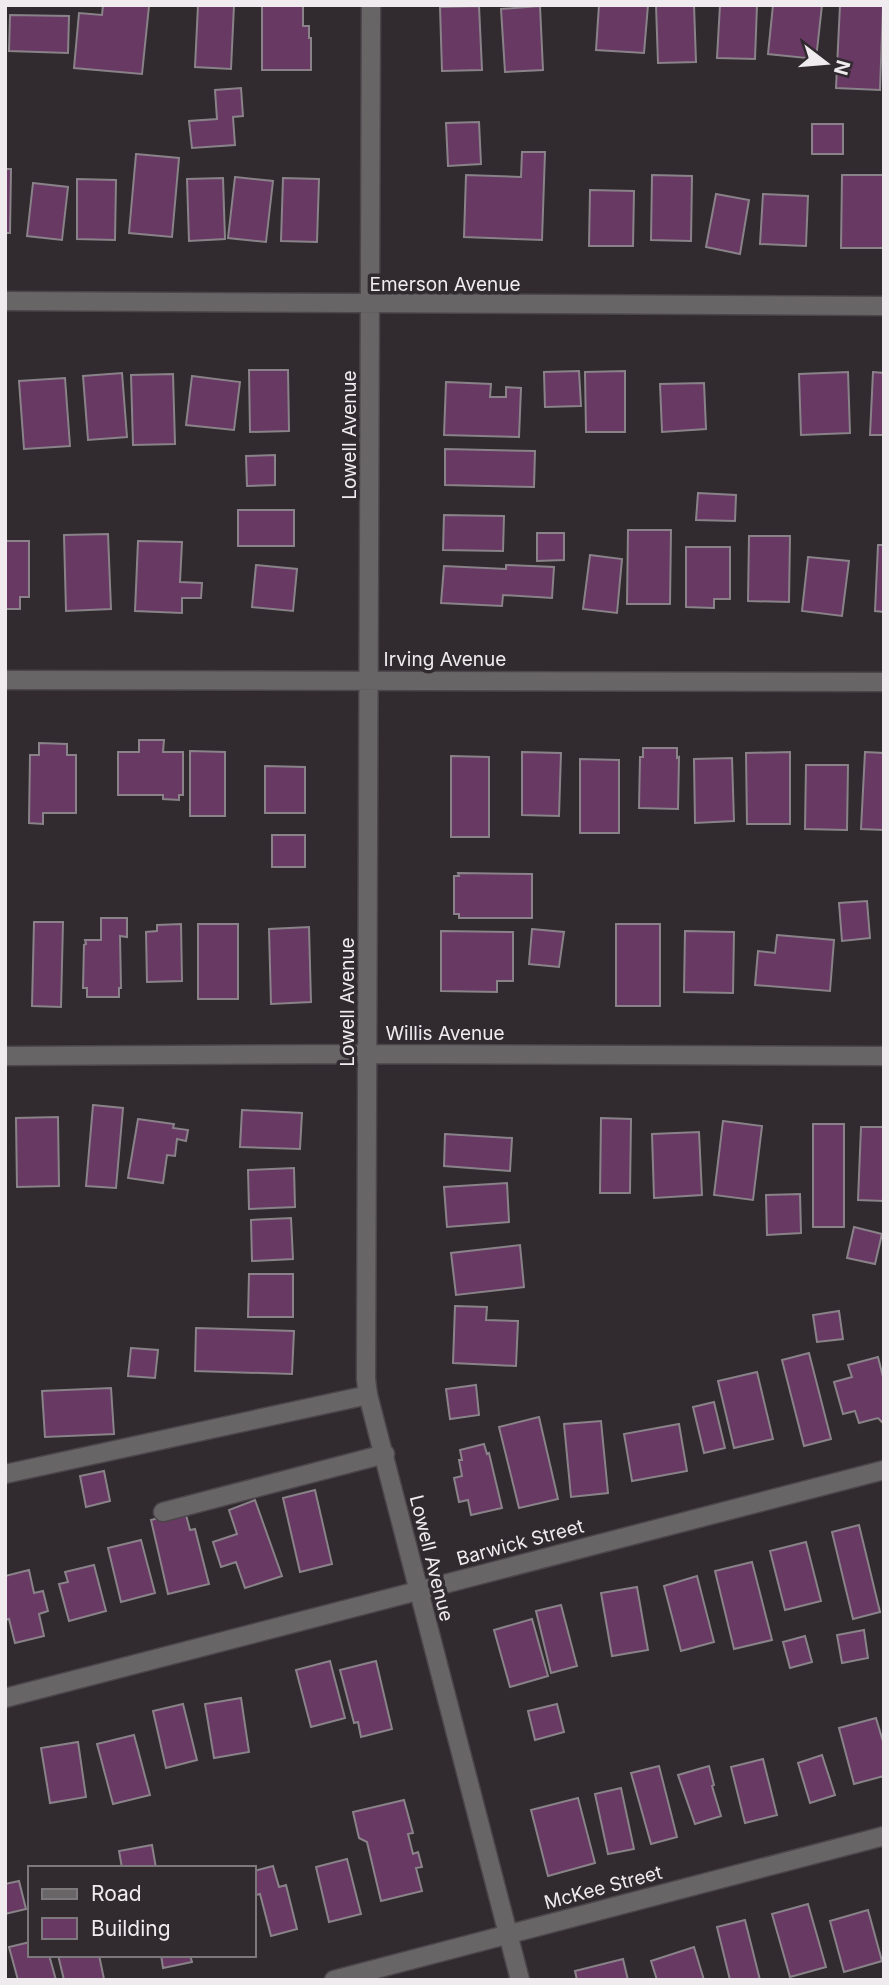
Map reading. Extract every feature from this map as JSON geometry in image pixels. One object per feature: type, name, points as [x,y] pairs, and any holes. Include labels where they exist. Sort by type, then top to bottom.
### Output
[{"type":"street","name":"Lowell Avenue","points":[[371,5],[366,1379],[520,1980]]},
{"type":"street","name":"Emerson Avenue","points":[[5,301],[884,306]]},
{"type":"street","name":"Irving Avenue","points":[[5,680],[884,682]]},
{"type":"street","name":"Willis Avenue","points":[[5,1056],[884,1056]]},
{"type":"street","points":[[5,1474],[368,1395]]},
{"type":"street","points":[[163,1512],[385,1454]]},
{"type":"street","name":"Barwick Street","points":[[5,1698],[884,1469]]},
{"type":"street","name":"McKee Street","points":[[334,1980],[884,1836]]},
{"type":"building","points":[[103,5],[149,6],[142,74],[74,68],[79,13],[102,15]]},
{"type":"building","points":[[198,5],[234,5],[231,69],[195,67]]},
{"type":"building","points":[[262,5],[303,5],[303,26],[309,26],[311,38],[311,70],[262,70]]},
{"type":"building","points":[[599,5],[648,5],[644,53],[596,50]]},
{"type":"building","points":[[656,5],[694,5],[696,62],[658,63]]},
{"type":"building","points":[[720,5],[757,5],[755,59],[717,58]]},
{"type":"building","points":[[773,5],[822,5],[816,59],[768,54]]},
{"type":"building","points":[[840,5],[883,5],[880,90],[836,88]]},
{"type":"building","points":[[479,6],[482,70],[442,71],[440,7]]},
{"type":"building","points":[[540,6],[543,70],[505,72],[501,9]]},
{"type":"building","points":[[10,15],[69,16],[68,53],[9,51]]},
{"type":"building","points":[[241,88],[243,116],[233,117],[235,145],[192,148],[189,121],[217,119],[215,90]]},
{"type":"building","points":[[479,122],[481,164],[448,166],[446,123]]},
{"type":"building","points":[[812,124],[843,124],[843,154],[812,154]]},
{"type":"building","points":[[522,152],[545,152],[542,240],[464,237],[466,175],[521,177]]},
{"type":"building","points":[[136,154],[179,158],[172,237],[129,233]]},
{"type":"building","points":[[5,169],[11,169],[10,233],[5,233]]},
{"type":"building","points":[[652,175],[692,176],[691,241],[651,240]]},
{"type":"building","points":[[842,175],[884,175],[884,248],[841,248]]},
{"type":"building","points":[[235,177],[273,181],[266,242],[228,238]]},
{"type":"building","points":[[223,178],[225,239],[189,241],[187,179]]},
{"type":"building","points":[[283,178],[319,179],[317,242],[281,241]]},
{"type":"building","points":[[77,179],[116,180],[115,240],[77,239]]},
{"type":"building","points":[[33,183],[68,187],[62,240],[27,236]]},
{"type":"building","points":[[590,190],[634,191],[633,246],[589,246]]},
{"type":"building","points":[[716,194],[749,200],[740,254],[706,247]]},
{"type":"building","points":[[763,194],[808,196],[806,246],[760,244]]},
{"type":"building","points":[[249,370],[288,370],[289,431],[250,432]]},
{"type":"building","points":[[579,371],[581,406],[545,407],[544,372]]},
{"type":"building","points":[[625,371],[625,432],[586,432],[585,372]]},
{"type":"building","points":[[848,372],[850,433],[801,435],[799,374]]},
{"type":"building","points":[[873,372],[884,373],[884,435],[870,435]]},
{"type":"building","points":[[122,373],[127,437],[88,440],[83,376]]},
{"type":"building","points":[[173,374],[175,444],[133,445],[131,375]]},
{"type":"building","points":[[192,376],[240,382],[234,430],[186,425]]},
{"type":"building","points":[[65,378],[70,446],[24,449],[19,381]]},
{"type":"building","points":[[446,382],[491,384],[490,397],[506,397],[506,387],[521,388],[519,437],[444,435]]},
{"type":"building","points":[[704,383],[706,429],[662,432],[660,384]]},
{"type":"building","points":[[445,449],[535,451],[534,487],[445,485]]},
{"type":"building","points":[[275,455],[275,485],[247,486],[246,456]]},
{"type":"building","points":[[698,493],[736,495],[735,521],[696,520]]},
{"type":"building","points":[[238,510],[294,510],[294,546],[238,546]]},
{"type":"building","points":[[444,515],[504,516],[503,551],[443,550]]},
{"type":"building","points":[[628,530],[671,530],[670,604],[627,604]]},
{"type":"building","points":[[537,533],[564,533],[564,560],[537,561]]},
{"type":"building","points":[[108,534],[111,609],[66,611],[64,535]]},
{"type":"building","points":[[749,536],[790,536],[789,602],[748,601]]},
{"type":"building","points":[[5,541],[29,541],[29,597],[20,597],[20,609],[5,609]]},
{"type":"building","points":[[138,541],[182,542],[180,582],[202,583],[201,598],[182,598],[182,613],[135,611]]},
{"type":"building","points":[[878,545],[884,545],[884,612],[875,611]]},
{"type":"building","points":[[686,547],[730,547],[730,599],[714,599],[714,608],[686,607]]},
{"type":"building","points":[[590,555],[622,559],[617,613],[583,609]]},
{"type":"building","points":[[808,557],[849,561],[842,616],[802,611]]},
{"type":"building","points":[[256,565],[297,569],[293,611],[252,607]]},
{"type":"building","points":[[506,565],[554,567],[552,598],[503,595],[502,606],[441,603],[444,566],[506,569]]},
{"type":"building","points":[[139,740],[164,740],[163,752],[183,752],[183,795],[179,795],[179,800],[163,799],[163,795],[118,795],[118,752],[139,752]]},
{"type":"building","points":[[39,743],[67,744],[67,755],[76,755],[76,813],[43,813],[43,824],[29,823],[30,755],[39,755]]},
{"type":"building","points":[[643,748],[677,748],[678,809],[639,808],[640,757],[643,757]]},
{"type":"building","points":[[190,751],[225,752],[225,816],[190,816]]},
{"type":"building","points":[[522,752],[561,753],[559,816],[522,815]]},
{"type":"building","points":[[790,752],[790,824],[747,824],[746,753]]},
{"type":"building","points":[[865,752],[884,753],[884,830],[861,829]]},
{"type":"building","points":[[451,756],[489,757],[489,837],[451,837]]},
{"type":"building","points":[[732,758],[734,821],[695,823],[694,759]]},
{"type":"building","points":[[580,759],[619,760],[619,833],[580,833]]},
{"type":"building","points":[[806,765],[848,765],[847,830],[805,829]]},
{"type":"building","points":[[265,766],[305,767],[305,813],[265,813]]},
{"type":"building","points":[[272,835],[305,835],[305,867],[272,867]]},
{"type":"building","points":[[458,873],[532,874],[532,918],[459,918],[459,914],[454,914],[454,876],[459,876]]},
{"type":"building","points":[[867,901],[870,938],[842,941],[839,903]]},
{"type":"building","points":[[101,918],[127,918],[127,937],[120,936],[119,997],[87,997],[87,988],[83,988],[85,940],[101,940]]},
{"type":"building","points":[[34,922],[63,922],[61,1007],[32,1006]]},
{"type":"building","points":[[181,924],[182,981],[147,982],[146,932],[157,931],[157,925]]},
{"type":"building","points":[[198,924],[238,924],[238,999],[198,999]]},
{"type":"building","points":[[616,924],[660,924],[660,1006],[616,1006]]},
{"type":"building","points":[[309,927],[311,1002],[271,1004],[269,929]]},
{"type":"building","points":[[532,929],[564,932],[559,967],[529,964]]},
{"type":"building","points":[[441,931],[513,932],[513,981],[497,981],[497,992],[441,991]]},
{"type":"building","points":[[685,931],[734,932],[733,993],[684,992]]},
{"type":"building","points":[[777,935],[834,940],[830,991],[755,985],[758,951],[775,953]]},
{"type":"building","points":[[93,1105],[123,1108],[116,1188],[86,1186]]},
{"type":"building","points":[[242,1110],[302,1113],[300,1149],[240,1147]]},
{"type":"building","points":[[58,1117],[59,1186],[17,1187],[16,1118]]},
{"type":"building","points":[[601,1118],[631,1119],[630,1193],[600,1193]]},
{"type":"building","points":[[138,1119],[174,1124],[173,1128],[188,1130],[186,1141],[177,1139],[175,1156],[167,1155],[163,1183],[128,1178]]},
{"type":"building","points":[[723,1121],[762,1126],[753,1200],[714,1195]]},
{"type":"building","points":[[813,1124],[844,1124],[844,1227],[813,1227]]},
{"type":"building","points":[[861,1127],[884,1127],[884,1201],[858,1200]]},
{"type":"building","points":[[699,1132],[702,1195],[654,1198],[652,1134]]},
{"type":"building","points":[[445,1134],[512,1138],[510,1171],[444,1166]]},
{"type":"building","points":[[294,1168],[295,1207],[249,1209],[248,1170]]},
{"type":"building","points":[[507,1183],[509,1222],[447,1227],[444,1187]]},
{"type":"building","points":[[800,1194],[801,1233],[767,1235],[766,1195]]},
{"type":"building","points":[[291,1218],[293,1259],[252,1261],[251,1220]]},
{"type":"building","points":[[854,1227],[882,1234],[875,1264],[847,1258]]},
{"type":"building","points":[[520,1245],[524,1287],[456,1295],[451,1253]]},
{"type":"building","points":[[249,1274],[293,1274],[293,1317],[248,1317]]},
{"type":"building","points":[[455,1306],[487,1307],[486,1320],[518,1321],[516,1366],[453,1363]]},
{"type":"building","points":[[839,1311],[843,1339],[817,1342],[813,1315]]},
{"type":"building","points":[[196,1328],[294,1331],[292,1374],[195,1371]]},
{"type":"building","points":[[131,1348],[158,1350],[155,1378],[128,1376]]},
{"type":"building","points":[[809,1353],[831,1439],[804,1446],[782,1360]]},
{"type":"building","points":[[878,1357],[884,1381],[884,1424],[878,1418],[859,1423],[855,1411],[843,1414],[834,1382],[852,1377],[848,1365]]},
{"type":"building","points":[[757,1372],[773,1439],[734,1448],[718,1381]]},
{"type":"building","points":[[476,1385],[479,1415],[450,1419],[446,1389]]},
{"type":"building","points":[[111,1388],[114,1434],[45,1437],[42,1391]]},
{"type":"building","points":[[714,1402],[725,1448],[704,1453],[693,1407]]},
{"type":"building","points":[[539,1417],[558,1499],[519,1508],[499,1427]]},
{"type":"building","points":[[601,1421],[608,1493],[571,1497],[564,1424]]},
{"type":"building","points":[[679,1424],[687,1471],[632,1481],[624,1434]]},
{"type":"building","points":[[484,1444],[487,1454],[489,1453],[502,1508],[471,1515],[468,1500],[459,1502],[454,1478],[462,1476],[460,1450]]},
{"type":"building","points":[[104,1471],[110,1501],[86,1507],[80,1476]]},
{"type":"building","points":[[315,1490],[332,1564],[300,1572],[283,1498]]},
{"type":"building","points":[[255,1500],[282,1576],[245,1588],[236,1562],[221,1567],[213,1542],[237,1534],[229,1510]]},
{"type":"building","points":[[185,1511],[190,1530],[195,1529],[209,1584],[168,1594],[151,1520]]},
{"type":"building","points":[[859,1525],[880,1612],[853,1619],[832,1532]]},
{"type":"building","points":[[141,1540],[155,1593],[121,1602],[108,1548]]},
{"type":"building","points":[[806,1542],[821,1601],[785,1610],[770,1551]]},
{"type":"building","points":[[752,1562],[772,1640],[734,1649],[715,1571]]},
{"type":"building","points":[[94,1565],[106,1611],[69,1621],[59,1584],[68,1582],[65,1572]]},
{"type":"building","points":[[29,1570],[34,1593],[43,1591],[48,1611],[39,1614],[44,1636],[15,1643],[9,1619],[5,1620],[5,1576]]},
{"type":"building","points":[[697,1576],[714,1642],[681,1651],[664,1586]]},
{"type":"building","points":[[637,1587],[648,1650],[612,1656],[601,1593]]},
{"type":"building","points":[[561,1605],[577,1666],[551,1673],[536,1611]]},
{"type":"building","points":[[532,1619],[548,1676],[510,1687],[494,1630]]},
{"type":"building","points":[[864,1630],[868,1658],[842,1663],[837,1635]]},
{"type":"building","points":[[805,1636],[812,1662],[790,1668],[783,1642]]},
{"type":"building","points":[[330,1661],[345,1718],[311,1727],[296,1670]]},
{"type":"building","points":[[376,1661],[392,1729],[361,1737],[358,1722],[354,1723],[340,1670]]},
{"type":"building","points":[[241,1698],[249,1752],[214,1758],[205,1704]]},
{"type":"building","points":[[183,1704],[197,1760],[166,1768],[153,1711]]},
{"type":"building","points":[[557,1704],[564,1732],[535,1740],[528,1711]]},
{"type":"building","points":[[876,1718],[884,1745],[884,1776],[854,1784],[839,1728]]},
{"type":"building","points":[[134,1735],[150,1795],[113,1804],[97,1744]]},
{"type":"building","points":[[78,1742],[86,1797],[50,1803],[41,1748]]},
{"type":"building","points":[[822,1755],[835,1795],[810,1803],[798,1763]]},
{"type":"building","points":[[763,1759],[777,1815],[745,1823],[731,1767]]},
{"type":"building","points":[[659,1766],[677,1837],[651,1844],[631,1773]]},
{"type":"building","points":[[709,1766],[721,1816],[695,1824],[678,1775]]},
{"type":"building","points":[[621,1788],[634,1849],[608,1854],[595,1794]]},
{"type":"building","points":[[578,1798],[595,1863],[548,1876],[531,1810]]},
{"type":"building","points":[[404,1800],[413,1833],[408,1834],[413,1854],[418,1852],[422,1867],[416,1868],[422,1891],[381,1901],[367,1842],[359,1838],[353,1812]]},
{"type":"building","points":[[152,1845],[156,1866],[122,1866],[119,1851]]},
{"type":"building","points":[[347,1859],[361,1914],[329,1922],[316,1867]]},
{"type":"building","points":[[273,1866],[279,1887],[286,1885],[297,1929],[271,1936],[260,1894],[256,1895],[256,1870]]},
{"type":"building","points":[[19,1881],[26,1909],[5,1914],[5,1884]]},
{"type":"building","points":[[808,1904],[826,1967],[790,1977],[772,1914]]},
{"type":"building","points":[[868,1910],[882,1961],[844,1972],[830,1921]]},
{"type":"building","points":[[745,1920],[760,1980],[730,1980],[717,1927]]},
{"type":"building","points":[[28,1942],[28,1957],[50,1957],[56,1980],[18,1980],[9,1947]]},
{"type":"building","points":[[694,1947],[704,1980],[657,1980],[651,1961]]},
{"type":"building","points":[[58,1957],[99,1957],[104,1979],[64,1980]]},
{"type":"building","points":[[161,1957],[191,1957],[192,1962],[163,1968]]},
{"type":"building","points":[[623,1959],[628,1980],[577,1980],[575,1971]]}]
